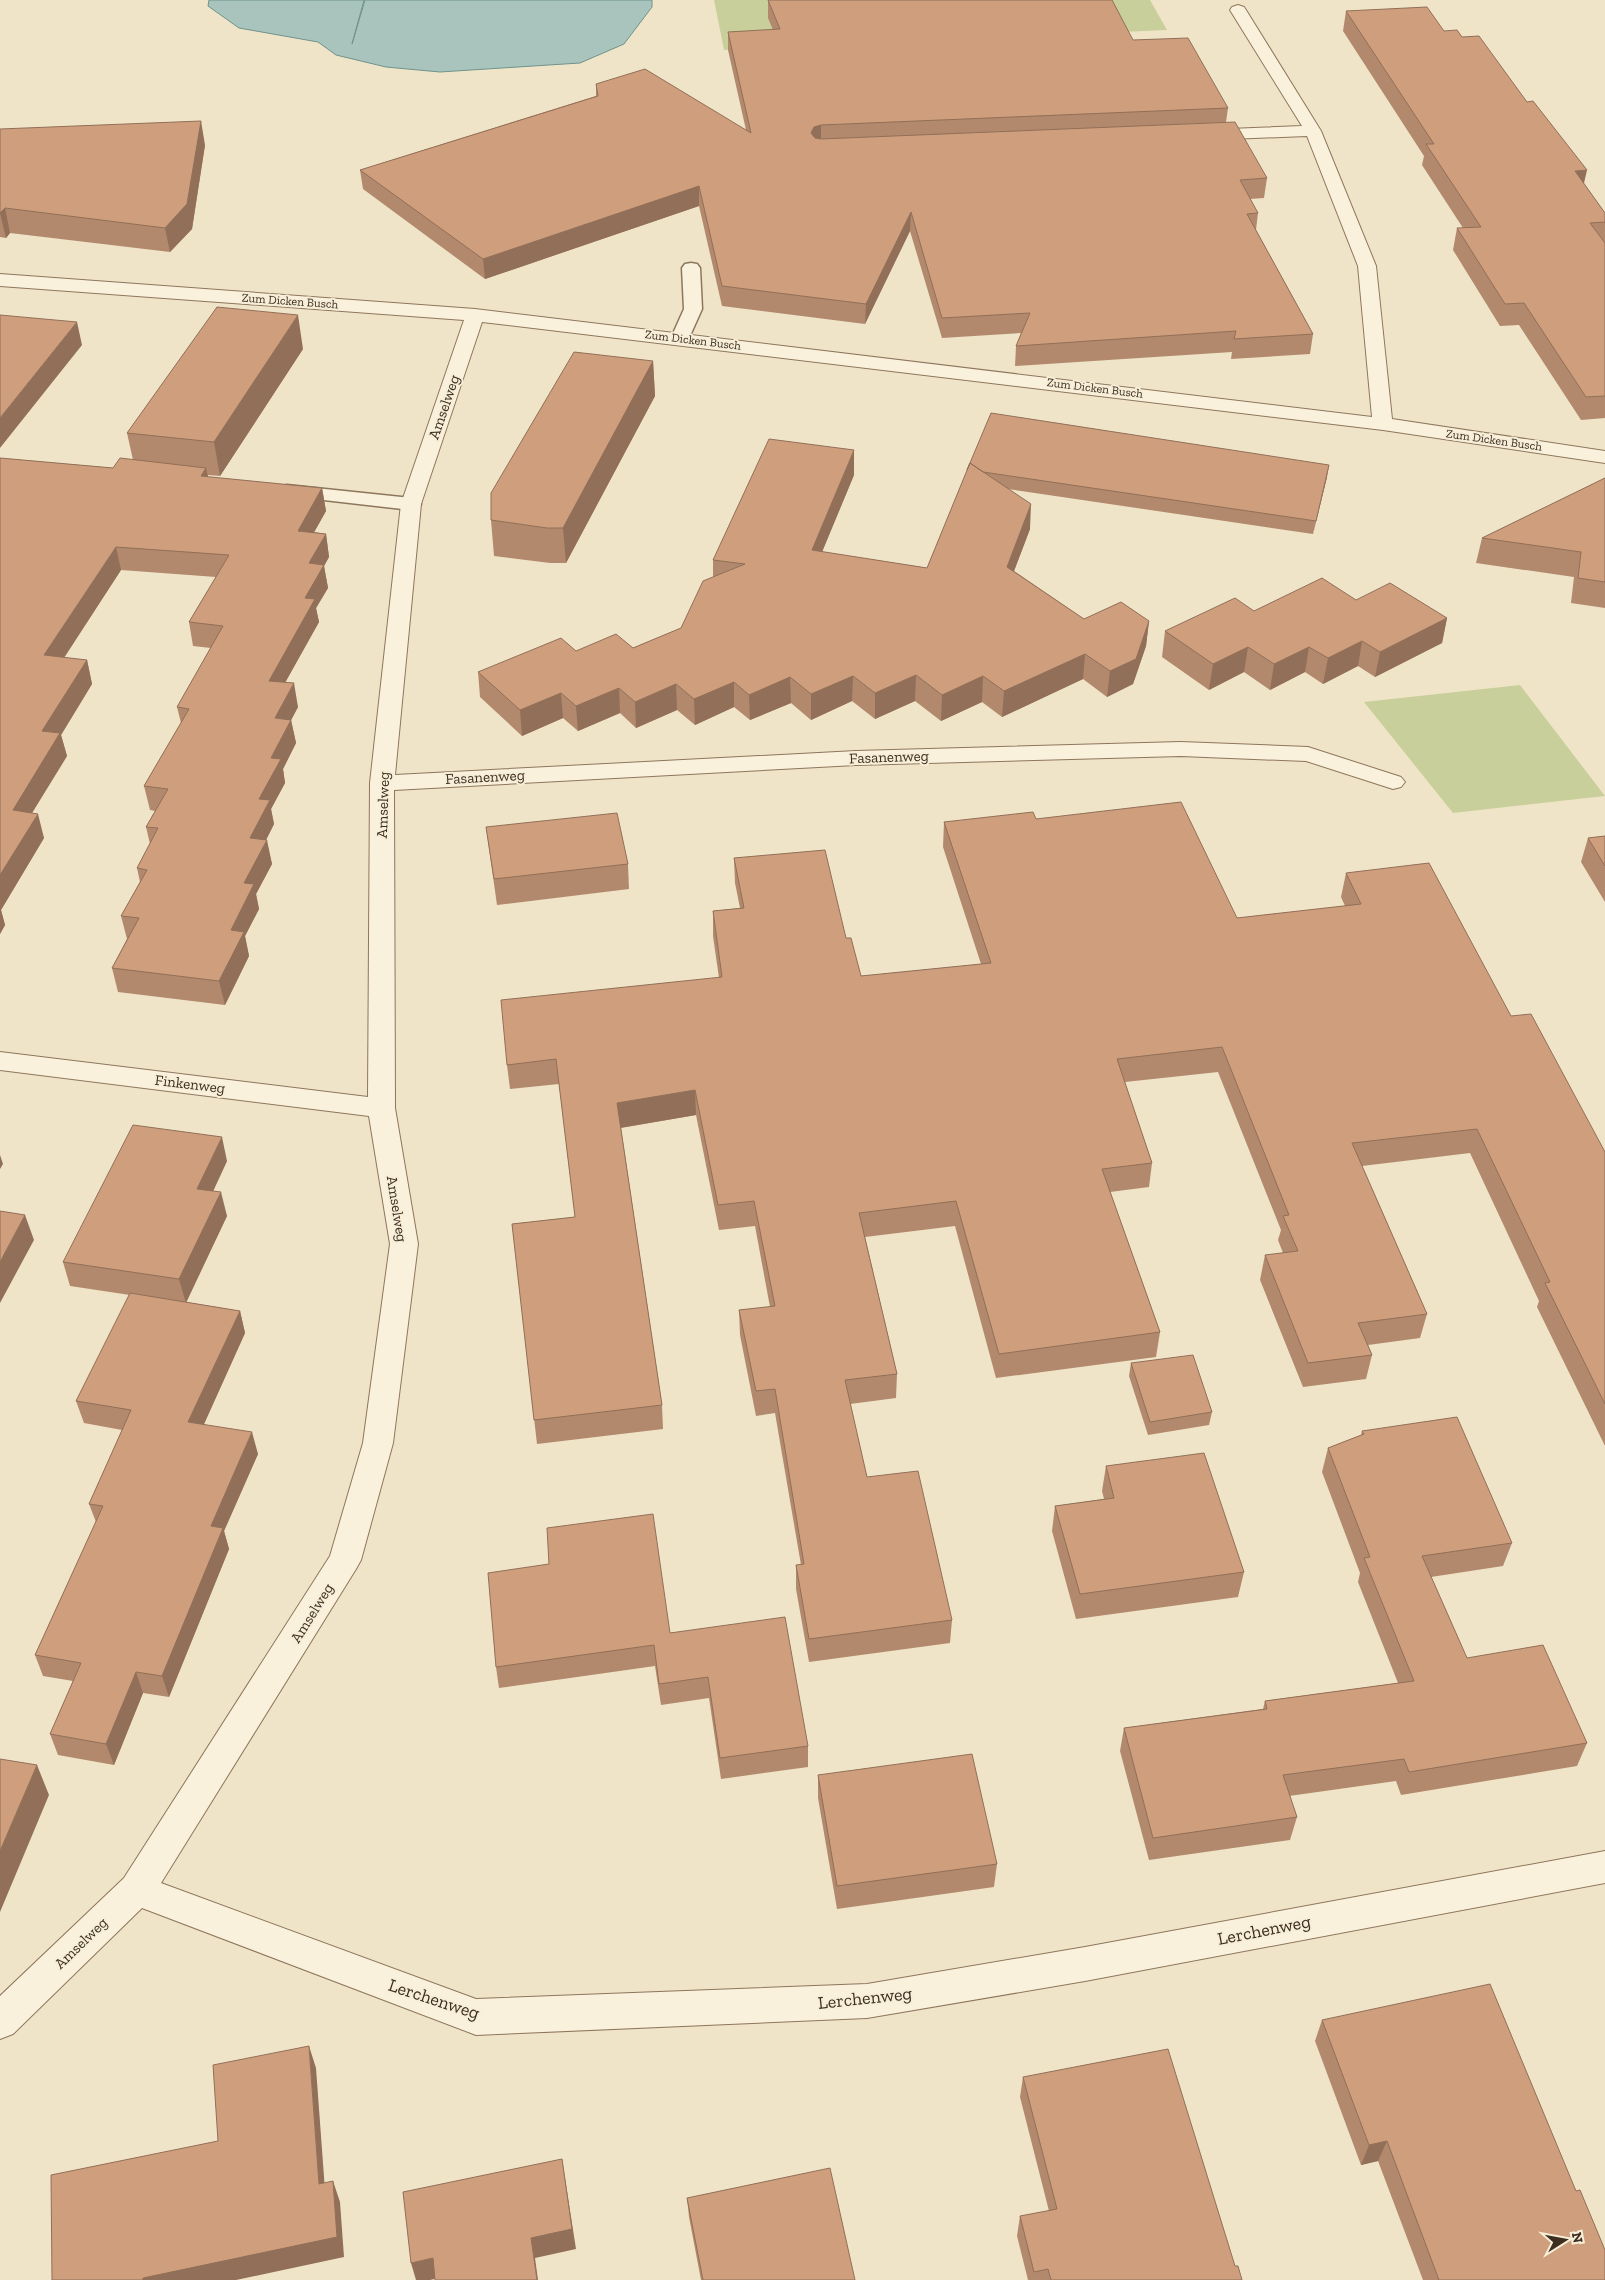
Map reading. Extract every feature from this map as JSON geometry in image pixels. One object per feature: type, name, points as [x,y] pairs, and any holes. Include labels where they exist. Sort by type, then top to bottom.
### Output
[{"type":"street","points":[[1238,10],[1313,131],[1367,266],[1383,424]]},
{"type":"street","points":[[1185,136],[1313,131]]},
{"type":"street","name":"Zum Dicken Busch","points":[[0,280],[475,315],[680,338],[1383,424],[1605,457]]},
{"type":"street","name":"Amselweg","points":[[0,2022],[137,1890],[345,1560],[378,1443],[404,1244],[381,1108],[382,783],[411,504],[475,315]]},
{"type":"street","name":"Fasanenweg","points":[[382,783],[856,758],[1181,749],[1308,754],[1393,782]]},
{"type":"street","name":"Finkenweg","points":[[0,1061],[381,1108]]},
{"type":"street","name":"Lerchenweg","points":[[137,1890],[476,2017],[867,2001],[1085,1964],[1605,1867]]},
{"type":"lane","points":[[680,338],[693,309],[692,268]]},
{"type":"lane","points":[[265,489],[411,504]]},
{"type":"green space","points":[[714,0],[1150,0],[1167,30],[724,50]]},
{"type":"green space","points":[[1520,685],[1605,796],[1453,813],[1364,702]]},
{"type":"water","points":[[209,0],[364,0],[352,44],[365,0],[652,0],[652,7],[624,44],[580,63],[440,72],[386,67],[336,55],[318,42],[239,28],[208,6]]},
{"type":"building","points":[[768,0],[1112,0],[1133,40],[1188,38],[1228,108],[821,125],[814,127],[811,133],[815,138],[821,139],[1235,122],[1267,178],[1240,180],[1258,213],[1247,214],[1313,334],[1234,339],[1236,331],[1016,346],[1030,313],[942,318],[911,212],[866,304],[722,286],[699,186],[483,259],[360,170],[598,96],[596,84],[645,69],[751,133],[728,32],[780,29]]},
{"type":"building","points":[[1427,7],[1444,31],[1457,30],[1462,37],[1479,36],[1527,102],[1533,101],[1587,170],[1575,171],[1605,213],[1605,222],[1590,223],[1605,243],[1605,396],[1586,397],[1524,303],[1505,304],[1457,228],[1481,227],[1426,144],[1434,144],[1346,11]]},
{"type":"building","points":[[201,121],[187,204],[165,228],[5,208],[0,213],[0,129]]},
{"type":"building","points":[[217,307],[298,315],[214,442],[127,433]]},
{"type":"building","points":[[0,315],[77,322],[0,418]]},
{"type":"building","points":[[574,352],[653,361],[563,528],[547,528],[491,520],[491,493]]},
{"type":"building","points":[[991,413],[1329,465],[1316,521],[983,472],[970,463],[967,470]]},
{"type":"building","points":[[769,439],[854,450],[812,550],[927,568],[970,463],[1031,504],[1007,567],[1084,619],[1121,602],[1149,621],[1136,659],[1110,671],[1085,654],[1004,691],[983,676],[942,695],[916,675],[875,693],[853,676],[811,694],[790,677],[749,695],[734,682],[694,699],[676,684],[635,702],[619,688],[576,706],[561,693],[520,710],[478,672],[561,638],[576,651],[616,634],[633,648],[681,628],[703,581],[745,564],[713,560]]},
{"type":"building","points":[[0,458],[113,468],[120,458],[206,468],[201,476],[322,488],[298,531],[326,534],[309,563],[324,565],[305,598],[315,599],[269,681],[294,683],[275,718],[291,720],[271,758],[281,759],[259,799],[270,800],[250,838],[267,840],[244,883],[254,884],[231,930],[244,932],[219,981],[112,968],[139,918],[121,916],[147,870],[137,868],[158,828],[146,827],[168,789],[144,786],[189,709],[177,707],[223,626],[189,622],[229,555],[116,547],[44,655],[87,660],[42,731],[60,733],[13,810],[38,814],[0,875]]},
{"type":"building","points":[[1605,478],[1605,582],[1578,578],[1581,552],[1482,538]]},
{"type":"building","points":[[1322,578],[1356,600],[1390,583],[1447,618],[1380,652],[1362,641],[1328,658],[1309,647],[1274,664],[1248,647],[1213,664],[1165,631],[1235,598],[1254,611]]},
{"type":"building","points":[[1181,802],[1237,918],[1361,904],[1346,873],[1429,863],[1511,1016],[1531,1014],[1605,1152],[1605,1404],[1545,1283],[1550,1282],[1477,1129],[1352,1143],[1427,1314],[1358,1323],[1372,1355],[1308,1363],[1265,1255],[1298,1251],[1283,1216],[1289,1215],[1222,1047],[1117,1059],[1152,1163],[1102,1169],[1160,1332],[999,1354],[956,1201],[859,1213],[897,1374],[845,1380],[867,1477],[918,1471],[952,1620],[809,1639],[796,1565],[804,1564],[775,1389],[756,1391],[739,1310],[775,1306],[754,1201],[718,1205],[695,1090],[617,1103],[662,1405],[534,1420],[512,1224],[575,1217],[556,1059],[507,1065],[501,1000],[722,977],[713,911],[744,908],[734,858],[825,850],[846,938],[851,938],[861,976],[991,963],[944,822],[1033,812],[1036,819]]},
{"type":"building","points":[[617,813],[628,864],[494,879],[486,827]]},
{"type":"building","points":[[1605,836],[1605,866],[1588,838]]},
{"type":"building","points":[[133,1125],[222,1137],[197,1189],[221,1192],[179,1279],[63,1262]]},
{"type":"building","points":[[0,1211],[25,1215],[0,1262]]},
{"type":"building","points":[[130,1293],[240,1311],[188,1422],[252,1432],[211,1526],[223,1528],[162,1676],[136,1672],[106,1744],[50,1734],[81,1663],[35,1655],[103,1506],[89,1504],[131,1410],[76,1401]]},
{"type":"building","points":[[1193,1355],[1212,1412],[1150,1422],[1131,1363]]},
{"type":"building","points":[[1457,1417],[1512,1543],[1422,1556],[1467,1658],[1543,1645],[1587,1743],[1409,1772],[1404,1759],[1283,1775],[1297,1817],[1153,1838],[1124,1728],[1267,1709],[1265,1701],[1414,1681],[1364,1558],[1370,1557],[1328,1448],[1364,1434],[1362,1431]]},
{"type":"building","points":[[1204,1453],[1244,1572],[1080,1594],[1055,1506],[1114,1498],[1106,1466]]},
{"type":"building","points":[[653,1514],[670,1633],[785,1617],[808,1746],[720,1758],[708,1677],[659,1684],[654,1645],[496,1667],[488,1573],[549,1564],[547,1528]]},
{"type":"building","points":[[972,1754],[997,1864],[837,1886],[818,1775]]},
{"type":"building","points":[[0,1759],[37,1765],[0,1851]]},
{"type":"building","points":[[1490,1984],[1576,2191],[1580,2190],[1605,2250],[1605,2280],[1439,2280],[1387,2141],[1369,2145],[1322,2020]]},
{"type":"building","points":[[309,2046],[319,2184],[333,2181],[337,2237],[143,2278],[143,2280],[52,2280],[51,2175],[218,2141],[213,2065]]},
{"type":"building","points":[[1168,2049],[1235,2266],[1238,2266],[1242,2280],[1051,2280],[1048,2269],[1034,2272],[1020,2216],[1057,2209],[1023,2077]]},
{"type":"building","points":[[562,2159],[572,2229],[531,2238],[537,2280],[435,2280],[433,2258],[411,2263],[403,2192]]},
{"type":"building","points":[[830,2168],[855,2280],[703,2280],[687,2198]]}]
